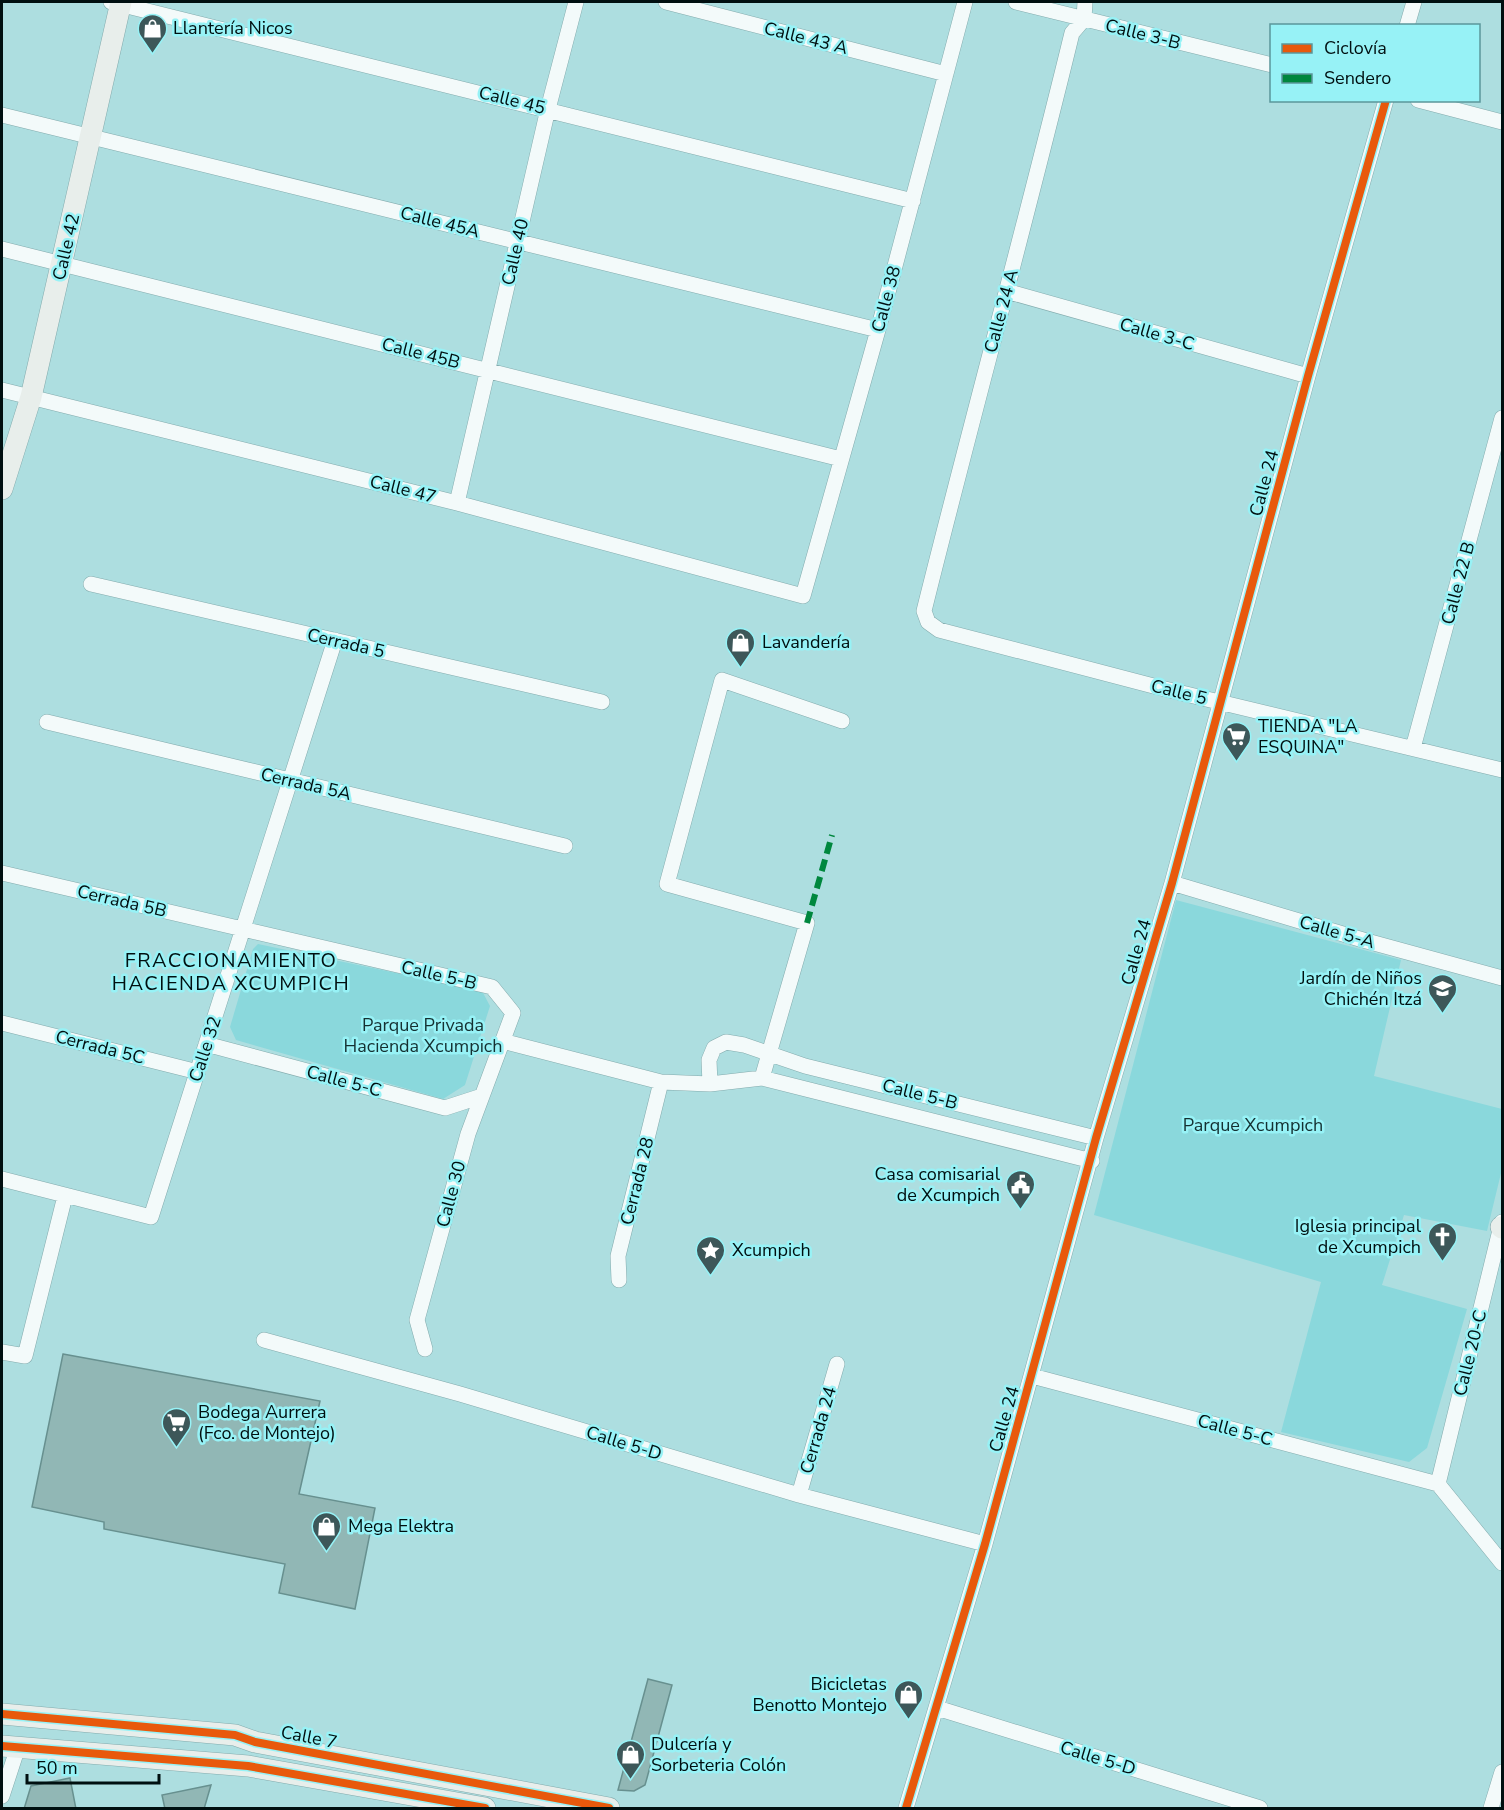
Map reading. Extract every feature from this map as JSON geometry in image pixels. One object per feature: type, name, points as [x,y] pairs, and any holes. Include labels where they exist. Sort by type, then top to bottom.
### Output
[{"type":"main road","name":"Calle 42","points":[[2,489],[31,397],[91,137],[117,2]]},
{"type":"main road","name":"Calle 7","points":[[2,1714],[235,1736],[255,1742],[609,1809]]},
{"type":"main road","points":[[130,1756],[135,1726]]},
{"type":"main road","points":[[10,1746],[248,1766],[485,1809]]},
{"type":"street","name":"Calle 45","points":[[117,2],[913,201]]},
{"type":"street","name":"Calle 40","points":[[457,502],[548,109],[576,2]]},
{"type":"street","name":"Calle 43 A","points":[[666,2],[946,74]]},
{"type":"street","name":"Calle 38","points":[[802,596],[878,330],[965,2]]},
{"type":"street","name":"Calle 3-B","points":[[1016,2],[1270,65]]},
{"type":"street","name":"Calle 24 A","points":[[928,622],[924,611],[966,443],[1031,202],[1072,33],[1084,19],[1085,2]]},
{"type":"street","points":[[1408,24],[1414,2]]},
{"type":"street","name":"Calle 24","points":[[906,1809],[985,1544],[1092,1161],[1096,1138],[1172,883],[1308,376],[1385,102]]},
{"type":"street","points":[[1426,102],[1503,122]]},
{"type":"street","name":"Calle 45A","points":[[2,115],[878,330]]},
{"type":"street","name":"Calle 45B","points":[[2,249],[841,459]]},
{"type":"street","name":"Calle 3-C","points":[[1006,291],[1308,376]]},
{"type":"street","name":"Calle 47","points":[[2,390],[457,502],[802,596]]},
{"type":"street","name":"Calle 22 B","points":[[1413,748],[1503,418]]},
{"type":"street","name":"Cerrada 5","points":[[91,584],[602,702]]},
{"type":"street","name":"Calle 5","points":[[928,622],[939,630],[1221,702],[1503,770]]},
{"type":"street","name":"Calle 32","points":[[65,1196],[151,1217],[335,640]]},
{"type":"street","points":[[762,1078],[807,922],[667,884],[722,680],[842,721]]},
{"type":"street","name":"Cerrada 5A","points":[[47,722],[565,846]]},
{"type":"street","name":"Cerrada 5B","points":[[2,873],[243,929]]},
{"type":"street","name":"Calle 5-A","points":[[1172,883],[1363,940],[1503,978]]},
{"type":"street","name":"Calle 5-B","points":[[243,929],[492,987],[513,1013],[502,1041],[662,1083],[710,1084],[762,1078],[1092,1161]]},
{"type":"street","name":"Cerrada 5C","points":[[2,1023],[198,1072]]},
{"type":"street","name":"Calle 30","points":[[425,1349],[417,1320],[468,1134],[502,1041]]},
{"type":"street","name":"Calle 5-B","points":[[710,1084],[709,1060],[714,1048],[726,1042],[744,1045],[805,1065],[1096,1138]]},
{"type":"street","name":"Calle 5-C","points":[[206,1044],[445,1108],[482,1096]]},
{"type":"street","name":"Cerrada 28","points":[[618,1281],[618,1256],[662,1083]]},
{"type":"street","points":[[2,1179],[65,1196],[26,1356],[2,1352]]},
{"type":"street","name":"Calle 20-C","points":[[1438,1484],[1502,1226]]},
{"type":"street","name":"Calle 5-D","points":[[264,1340],[799,1495],[985,1544]]},
{"type":"street","name":"Cerrada 24","points":[[799,1495],[837,1364]]},
{"type":"street","name":"Calle 5-C","points":[[1032,1376],[1438,1484]]},
{"type":"street","points":[[1438,1484],[1503,1563]]},
{"type":"street","name":"Calle 5-D","points":[[937,1708],[1260,1809]]},
{"type":"street","points":[[2,1796],[10,1746]]},
{"type":"street","points":[[1491,1809],[1503,1772]]},
{"type":"green space","name":"Parque Xcumpich","points":[[1176,900],[1401,960],[1374,1076],[1502,1109],[1502,1169],[1487,1231],[1404,1215],[1382,1285],[1467,1309],[1427,1448],[1409,1462],[1281,1432],[1321,1282],[1094,1215]]},
{"type":"green space","name":"Parque Privada Hacienda Xcumpich","points":[[258,944],[482,991],[490,1006],[465,1085],[443,1099],[236,1040],[230,1027],[253,949]]},
{"type":"building","name":"Bodega Aurrera (Fco. de Montejo)","points":[[63,1354],[320,1401],[299,1494],[375,1508],[355,1609],[279,1593],[285,1564],[104,1529],[104,1522],[32,1507]]},
{"type":"building","points":[[648,1679],[672,1685],[647,1778],[645,1785],[634,1791],[618,1790]]},
{"type":"building","points":[[70,1778],[76,1809],[24,1809],[31,1786]]},
{"type":"building","points":[[211,1785],[204,1809],[165,1809],[162,1795]]},
{"type":"marked path","points":[[807,923],[832,835]]},
{"type":"cycle path","points":[[906,1808],[985,1544],[1096,1138],[1172,883],[1308,376],[1385,102]]},
{"type":"cycle path","points":[[2,1714],[235,1735],[255,1742],[609,1808]]},
{"type":"cycle path","points":[[2,1746],[248,1766],[485,1808]]},
{"type":"place","name":"Llantería Nicos","points":[[152,54]]},
{"type":"place","name":"Lavandería","points":[[741,668]]},
{"type":"place","name":"TIENDA \"LA ESQUINA\"","points":[[1237,762]]},
{"type":"place","name":"Jardín de Niños Chichén Itzá","points":[[1443,1014]]},
{"type":"place","name":"Casa comisarial de Xcumpich","points":[[1021,1210]]},
{"type":"place","name":"Iglesia principal de Xcumpich","points":[[1442,1262]]},
{"type":"place","name":"Xcumpich","points":[[711,1276]]},
{"type":"place","name":"Bodega Aurrera (Fco. de Montejo)","points":[[177,1448]]},
{"type":"place","name":"Mega Elektra","points":[[327,1552]]},
{"type":"place","name":"Bicicletas Benotto Montejo","points":[[908,1720]]},
{"type":"place","name":"Dulcería y Sorbeteria Colón","points":[[630,1780]]},
{"type":"district","name":"FRACCIONAMIENTO HACIENDA XCUMPICH","points":[[231,972]]}]
